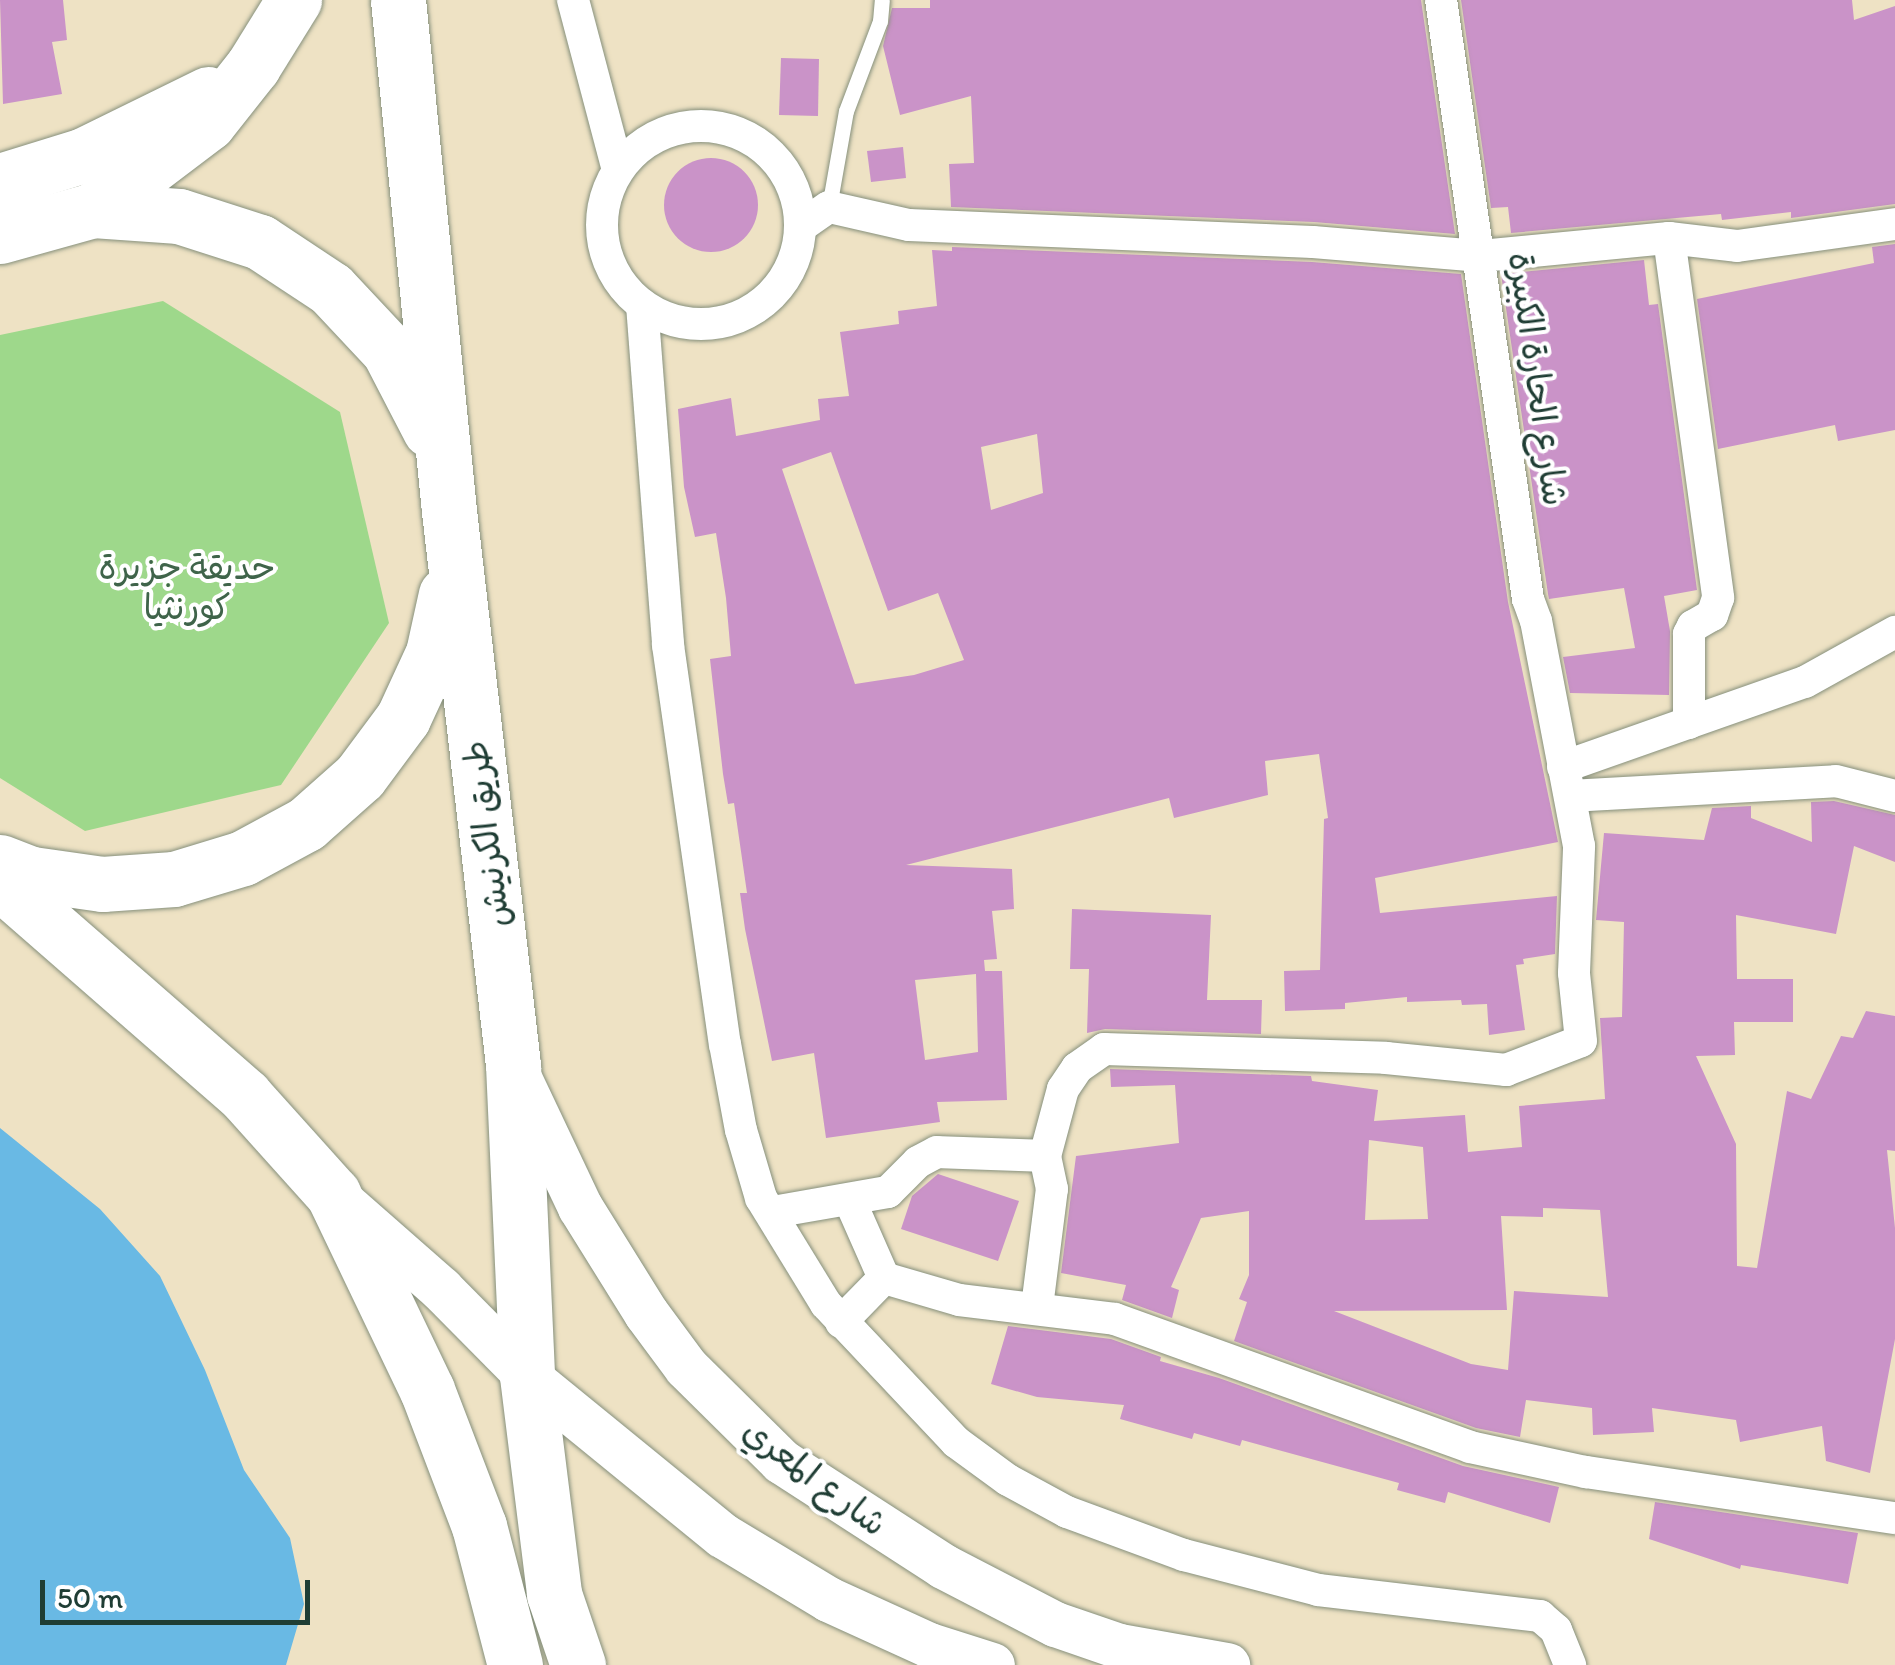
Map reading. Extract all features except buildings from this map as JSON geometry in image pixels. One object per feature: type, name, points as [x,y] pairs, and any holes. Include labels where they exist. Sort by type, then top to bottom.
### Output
[{"type":"highway","points":[[93,210],[208,123],[253,66],[294,0]]},
{"type":"highway","name":"طريق الكرنيش","points":[[398,0],[449,510],[513,1065],[527,1376],[554,1594],[578,1665]]},
{"type":"highway","points":[[0,180],[84,155],[203,98],[253,66]]},
{"type":"highway","points":[[0,236],[93,210],[178,216],[244,237],[332,289],[389,352],[430,427],[449,510],[448,583],[433,653],[403,718],[360,776],[306,824],[243,858],[174,879],[102,884],[32,874],[0,862]]},
{"type":"highway","points":[[0,882],[245,1096],[333,1194],[427,1390],[479,1526],[515,1665]]},
{"type":"street","points":[[573,0],[618,170]]},
{"type":"street","name":"شارع الحارة الكبيرة","points":[[1044,1156],[1063,1089],[1077,1068],[1104,1049],[1386,1058],[1506,1070],[1581,1040],[1574,973],[1579,846],[1536,622],[1528,600],[1482,256],[1441,0]]},
{"type":"street","points":[[700,125],[731,130],[759,144],[782,167],[796,195],[800,227],[795,258],[779,286],[756,308],[727,321],[695,324],[664,318],[642,305],[610,265],[602,240],[602,216],[618,170],[643,145],[676,129],[700,125]]},
{"type":"street","points":[[800,227],[829,207],[909,225],[1313,242],[1482,256],[1670,238],[1736,246],[1895,224]]},
{"type":"street","points":[[1670,238],[1718,598],[1712,615],[1693,626],[1689,634],[1689,722]]},
{"type":"street","points":[[642,305],[668,645],[699,878],[741,1130],[761,1198],[826,1304],[956,1442],[1008,1480],[1067,1512],[1184,1556],[1318,1590],[1540,1616],[1556,1630],[1570,1665]]},
{"type":"street","points":[[1567,782],[1689,722],[1805,682],[1895,632]]},
{"type":"street","points":[[1567,782],[1836,780],[1895,796]]},
{"type":"street","name":"شارع المعري","points":[[513,1065],[580,1207],[646,1314],[686,1367],[781,1461],[943,1566],[1055,1624],[1120,1646],[1228,1665]]},
{"type":"street","points":[[773,1212],[888,1192],[918,1162],[937,1152],[1044,1156],[1052,1188],[1037,1306]]},
{"type":"street","points":[[333,1194],[441,1288],[527,1376],[722,1535],[828,1599],[929,1644],[992,1665]]},
{"type":"street","points":[[850,1201],[884,1278],[959,1300],[1037,1306],[1115,1319],[1470,1447],[1586,1472],[1895,1518]]},
{"type":"street","points":[[841,1322],[884,1278]]},
{"type":"lane","points":[[829,207],[846,112],[880,21],[882,0]]},
{"type":"green space","name":"حديقة جزيرة كورنثيا","points":[[163,301],[340,412],[389,623],[281,785],[85,831],[0,778],[0,335]]},
{"type":"water","points":[[0,1128],[100,1209],[160,1276],[205,1370],[244,1470],[290,1538],[304,1604],[286,1665],[0,1665]]}]
